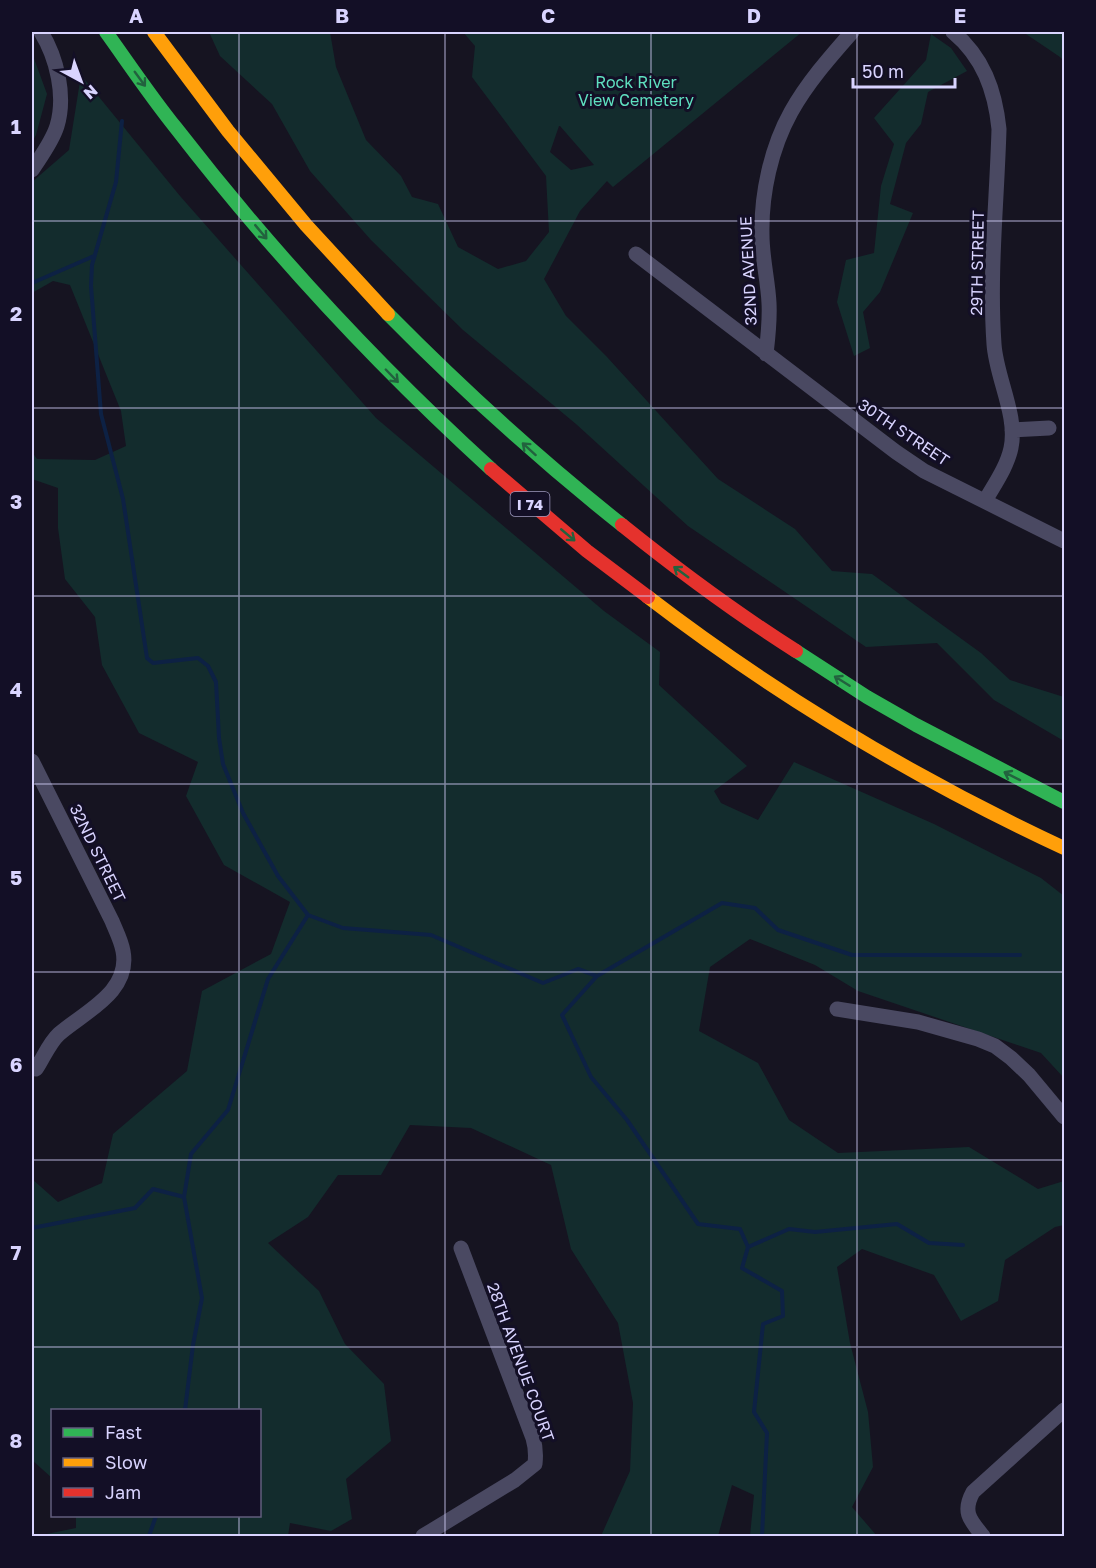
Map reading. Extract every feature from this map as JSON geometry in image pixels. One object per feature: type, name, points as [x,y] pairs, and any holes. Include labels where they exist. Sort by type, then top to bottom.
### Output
[{"type":"highway","name":"I 74","points":[[106,32],[186,141],[297,275],[416,400],[507,485],[624,580],[766,681],[902,764],[979,807],[1065,848]]},
{"type":"highway","name":"I 74","points":[[154,32],[237,143],[300,220],[454,381],[584,497],[664,560],[810,661],[936,736],[1065,802]]},
{"type":"street","points":[[32,170],[50,143],[57,126],[59,113],[60,85],[47,42],[41,32]]},
{"type":"street","name":"32ND AVENUE","points":[[766,354],[769,301],[762,237],[762,209],[774,154],[791,112],[809,85],[852,32]]},
{"type":"street","name":"29TH STREET","points":[[953,32],[968,46],[983,67],[990,82],[997,110],[994,341],[995,358],[1012,430],[1011,448],[985,501]]},
{"type":"street","name":"30TH STREET","points":[[636,254],[924,471],[1065,541]]},
{"type":"street","points":[[1012,430],[1049,428]]},
{"type":"street","name":"32ND STREET","points":[[32,761],[112,921],[121,942],[124,964],[123,974],[116,987],[57,1036],[34,1067]]},
{"type":"street","points":[[837,1009],[918,1022],[995,1046],[1029,1075],[1065,1117]]},
{"type":"street","name":"28TH AVENUE COURT","points":[[423,1536],[515,1480],[535,1464],[536,1458],[533,1438],[461,1248]]},
{"type":"street","points":[[983,1536],[967,1511],[967,1502],[973,1492],[1065,1410]]},
{"type":"green space","name":"Rock River View Cemetery","points":[[209,32],[330,32],[336,67],[366,140],[401,176],[412,197],[438,204],[458,247],[498,269],[526,261],[549,232],[546,176],[472,77],[475,46],[463,32],[802,32],[613,187],[607,181],[580,211],[544,279],[566,316],[607,357],[718,479],[795,529],[832,571],[872,574],[981,653],[1010,680],[1064,697],[1064,741],[994,700],[937,643],[866,647],[688,526],[576,424],[463,330],[371,240],[310,171],[272,104],[220,56]],"holes":[[[560,126],[594,165],[571,170],[550,152]]]},
{"type":"green space","points":[[1023,32],[1064,32],[1064,61],[1060,57]]},
{"type":"green space","points":[[931,34],[951,48],[967,71],[928,92],[921,124],[906,143],[890,204],[913,213],[880,292],[863,312],[870,348],[854,356],[837,302],[846,260],[874,253],[881,186],[894,144],[874,118],[926,60]]},
{"type":"green space","points":[[32,53],[47,94],[32,142]]},
{"type":"green space","points":[[81,75],[180,196],[376,418],[604,611],[660,652],[659,685],[747,766],[714,791],[721,803],[758,820],[794,762],[934,824],[1041,878],[1064,896],[1064,1078],[1041,1053],[858,991],[815,965],[750,939],[710,967],[699,1031],[758,1063],[789,1120],[838,1153],[969,1147],[1038,1189],[1064,1181],[1064,1225],[1055,1227],[1005,1260],[998,1301],[961,1321],[934,1275],[862,1249],[837,1267],[850,1343],[868,1412],[873,1467],[852,1507],[877,1536],[750,1536],[754,1495],[732,1485],[718,1536],[601,1536],[630,1471],[633,1403],[618,1323],[571,1249],[551,1165],[471,1128],[410,1125],[381,1175],[338,1175],[308,1217],[268,1243],[319,1291],[345,1344],[384,1384],[391,1441],[346,1479],[352,1519],[331,1531],[290,1523],[288,1536],[37,1536],[76,1528],[76,1517],[261,1517],[261,1409],[51,1409],[51,1477],[32,1460],[32,1179],[58,1202],[102,1183],[113,1134],[187,1071],[202,991],[271,954],[290,902],[224,865],[186,796],[198,762],[139,733],[102,665],[95,617],[65,579],[58,528],[58,488],[32,479],[32,452],[37,459],[95,460],[126,446],[121,411],[70,285],[53,281],[32,293],[32,182],[69,150]]},
{"type":"waterway","points":[[122,121],[116,182],[92,265],[91,286],[101,414],[123,499],[147,658],[153,663],[198,658],[208,666],[216,682],[223,764],[243,813],[278,876],[308,915],[343,928],[431,935],[543,983],[578,969],[597,976],[562,1015],[591,1077],[627,1120],[698,1224],[740,1229],[748,1247],[742,1268],[782,1291],[783,1316],[763,1324],[754,1412],[767,1433],[762,1536]]},
{"type":"waterway","points":[[32,283],[94,256]]},
{"type":"waterway","points":[[597,976],[722,903],[755,908],[778,930],[852,955],[1020,955]]},
{"type":"waterway","points":[[185,1409],[193,1345],[202,1298],[184,1197],[191,1154],[228,1110],[268,979],[308,915]]},
{"type":"waterway","points":[[32,1228],[135,1208],[153,1189],[184,1197]]},
{"type":"waterway","points":[[748,1247],[789,1229],[815,1232],[897,1224],[929,1243],[963,1245]]},
{"type":"waterway","points":[[149,1536],[156,1517]]},
{"type":"traffic: fast","points":[[106,32],[212,174],[287,262],[407,389],[491,469]]},
{"type":"traffic: fast","points":[[388,314],[502,423],[622,525]]},
{"type":"traffic: fast","points":[[796,651],[867,697],[916,725],[1064,802]]},
{"type":"traffic: slow","points":[[154,32],[228,131],[306,225],[388,314]]},
{"type":"traffic: slow","points":[[648,597],[746,668],[849,734],[955,794],[1064,848]]},
{"type":"traffic: jam","points":[[491,469],[587,551],[648,597]]},
{"type":"traffic: jam","points":[[622,525],[708,591],[796,651]]}]
